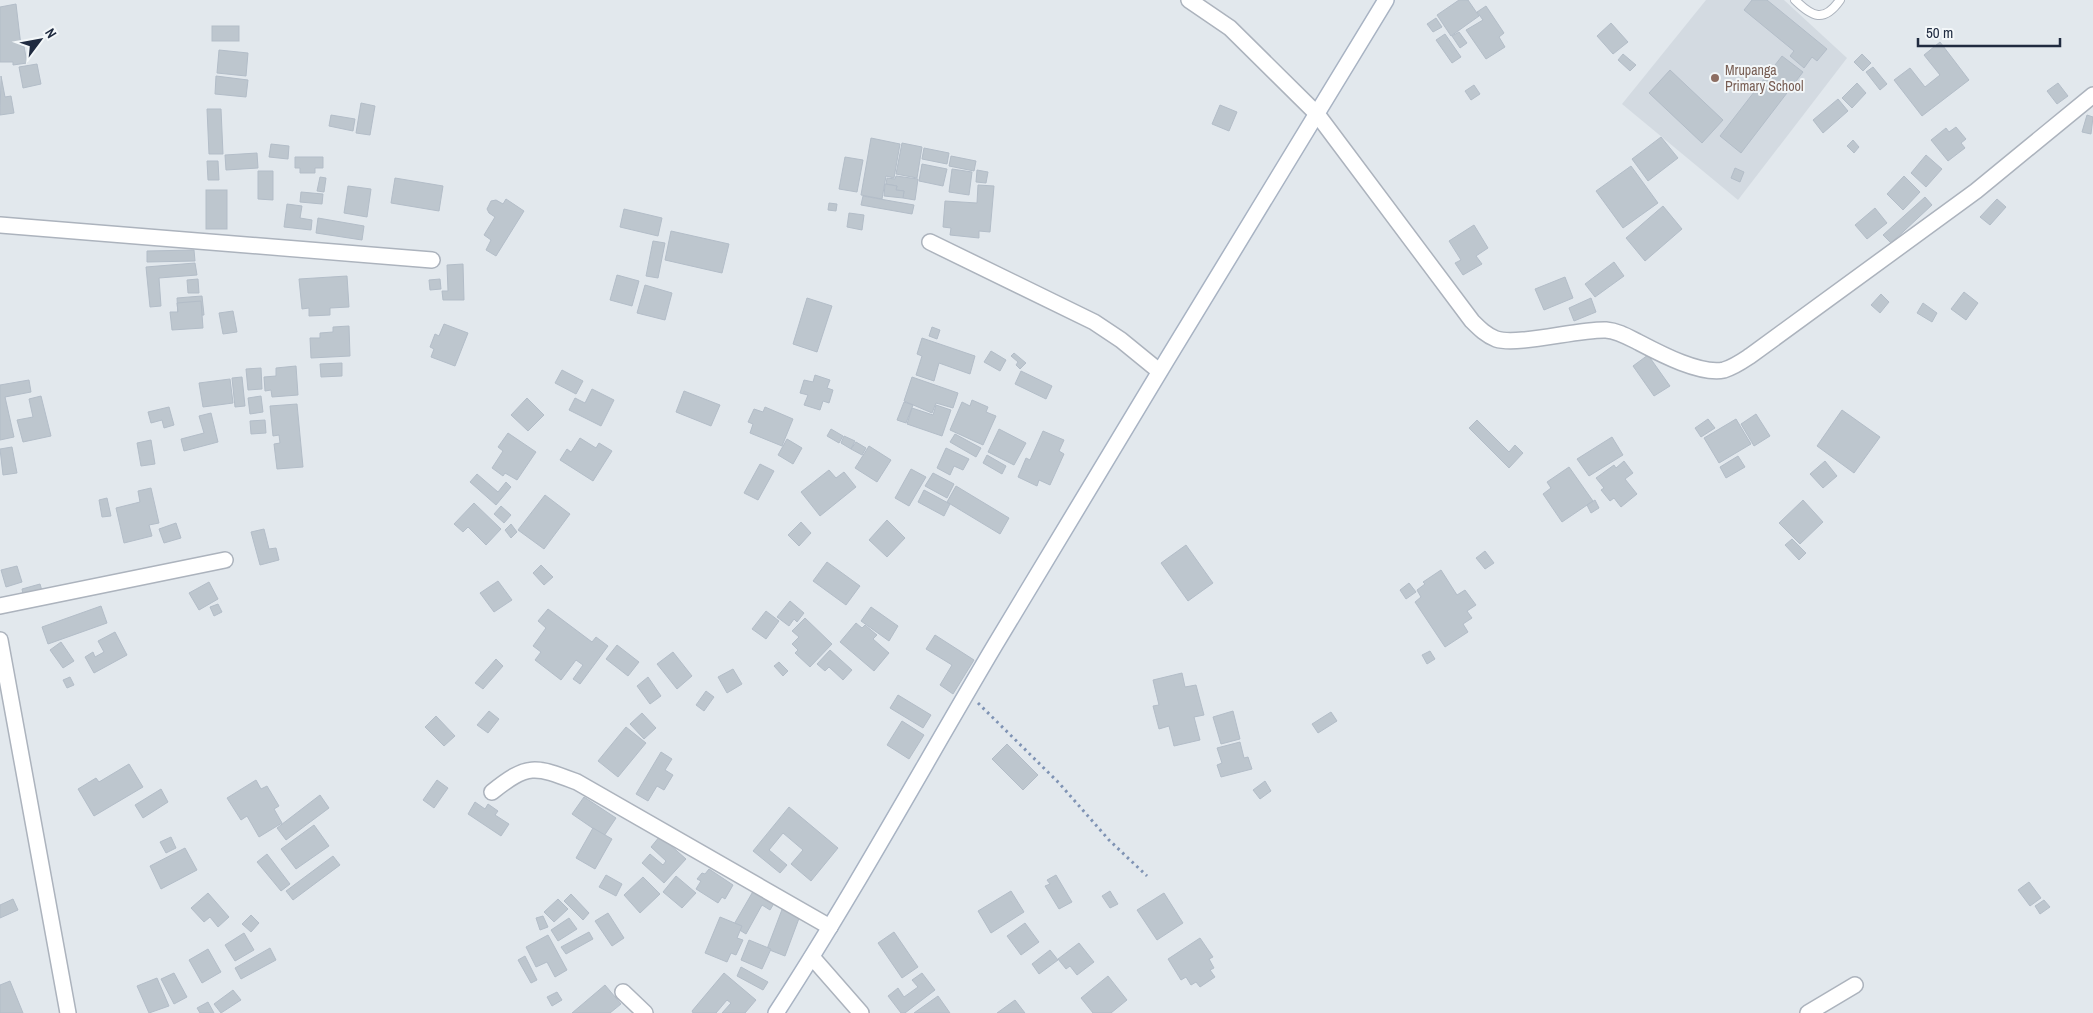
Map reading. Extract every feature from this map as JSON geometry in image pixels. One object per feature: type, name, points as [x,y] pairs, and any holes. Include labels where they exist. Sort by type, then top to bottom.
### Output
[{"type":"street","points":[[1189,0],[1230,28],[1317,114],[1472,321],[1485,334],[1498,340],[1607,330],[1623,334],[1672,358],[1705,369],[1721,370],[1736,366],[1976,191],[2093,95]]},
{"type":"street","points":[[776,1013],[830,927],[967,692],[1159,371],[1386,0]]},
{"type":"street","points":[[0,225],[432,260]]},
{"type":"street","points":[[930,242],[1094,322],[1121,340],[1159,371]]},
{"type":"street","points":[[0,606],[225,560]]},
{"type":"street","points":[[0,640],[68,1013]]},
{"type":"street","points":[[492,792],[514,775],[528,770],[546,770],[576,782],[830,927]]},
{"type":"street","points":[[812,957],[861,1013]]},
{"type":"street","points":[[1808,1013],[1855,985]]},
{"type":"street","points":[[623,992],[645,1013]]},
{"type":"lane","points":[[1795,0],[1809,13],[1819,15],[1835,8],[1840,0]]},
{"type":"path","points":[[967,692],[1059,783],[1109,840],[1147,876]]},
{"type":"shaded area","name":"Mrupanga Primary School","points":[[1706,0],[1784,0],[1847,58],[1738,200],[1622,104]]},
{"type":"building","points":[[1459,0],[1468,0],[1479,16],[1451,36],[1437,15]]},
{"type":"building","points":[[1752,0],[1767,0],[1827,49],[1817,61],[1812,57],[1804,68],[1790,56],[1794,51],[1744,10]]},
{"type":"building","points":[[16,4],[21,46],[24,46],[27,63],[13,65],[13,62],[0,62],[0,7]]},
{"type":"building","points":[[1486,6],[1504,33],[1499,37],[1505,47],[1486,59],[1466,30],[1483,20],[1477,12]]},
{"type":"building","points":[[1436,18],[1442,27],[1433,32],[1427,24]]},
{"type":"building","points":[[1611,23],[1628,42],[1613,54],[1597,36]]},
{"type":"building","points":[[212,26],[239,26],[239,41],[212,41]]},
{"type":"building","points":[[1459,32],[1467,43],[1460,48],[1452,36]]},
{"type":"building","points":[[1445,34],[1461,57],[1452,63],[1436,40]]},
{"type":"building","points":[[1940,42],[1969,80],[1922,116],[1894,80],[1910,68],[1925,87],[1940,75],[1924,55]]},
{"type":"building","points":[[219,50],[248,53],[246,76],[217,73]]},
{"type":"building","points":[[1623,54],[1636,65],[1630,71],[1618,60]]},
{"type":"building","points":[[1862,54],[1871,63],[1863,71],[1854,62]]},
{"type":"building","points":[[1782,56],[1803,72],[1741,153],[1720,136]]},
{"type":"building","points":[[37,64],[41,84],[23,88],[19,67]]},
{"type":"building","points":[[1873,67],[1887,84],[1880,90],[1866,72]]},
{"type":"building","points":[[1670,70],[1723,120],[1702,143],[1649,93]]},
{"type":"building","points":[[1,76],[5,97],[11,96],[14,113],[0,115]]},
{"type":"building","points":[[216,76],[248,80],[246,97],[215,94]]},
{"type":"building","points":[[1857,83],[1866,93],[1852,108],[1842,98]]},
{"type":"building","points":[[2058,83],[2068,96],[2057,104],[2047,91]]},
{"type":"building","points":[[1474,85],[1480,94],[1471,100],[1465,91]]},
{"type":"building","points":[[1838,99],[1848,111],[1823,133],[1813,120]]},
{"type":"building","points":[[361,103],[375,106],[370,135],[356,133]]},
{"type":"building","points":[[1220,105],[1237,112],[1229,131],[1212,124]]},
{"type":"building","points":[[207,109],[221,109],[223,154],[209,154]]},
{"type":"building","points":[[331,115],[355,119],[353,131],[329,126]]},
{"type":"building","points":[[2087,115],[2093,117],[2091,134],[2082,132]]},
{"type":"building","points":[[1956,127],[1966,139],[1961,143],[1965,148],[1948,161],[1931,140],[1946,128],[1949,132]]},
{"type":"building","points":[[1661,137],[1678,158],[1648,181],[1632,159]]},
{"type":"building","points":[[871,138],[900,144],[894,178],[886,176],[882,199],[861,195]]},
{"type":"building","points":[[1853,140],[1859,147],[1854,153],[1847,146]]},
{"type":"building","points":[[902,143],[922,147],[917,178],[896,174]]},
{"type":"building","points":[[271,144],[289,146],[288,159],[269,157]]},
{"type":"building","points":[[924,148],[949,153],[947,164],[922,159]]},
{"type":"building","points":[[257,153],[258,168],[226,170],[225,155]]},
{"type":"building","points":[[1926,155],[1942,169],[1926,187],[1911,173]]},
{"type":"building","points":[[951,156],[976,161],[974,171],[949,166]]},
{"type":"building","points":[[295,157],[323,157],[323,168],[315,168],[315,173],[300,173],[300,168],[295,168]]},
{"type":"building","points":[[845,157],[863,160],[857,192],[839,189]]},
{"type":"building","points":[[207,161],[218,161],[219,180],[208,180]]},
{"type":"building","points":[[922,164],[947,169],[943,186],[919,181]]},
{"type":"building","points":[[1631,166],[1658,203],[1623,228],[1596,191]]},
{"type":"building","points":[[1735,168],[1744,172],[1740,182],[1731,178]]},
{"type":"building","points":[[952,169],[972,172],[969,195],[949,192]]},
{"type":"building","points":[[977,170],[988,172],[986,183],[976,182]]},
{"type":"building","points":[[258,171],[273,171],[273,200],[258,199]]},
{"type":"building","points":[[896,176],[918,179],[915,200],[903,198],[904,191],[896,190],[897,186],[886,184],[887,178],[895,179]]},
{"type":"building","points":[[1904,176],[1920,192],[1903,210],[1887,194]]},
{"type":"building","points":[[320,177],[326,178],[324,192],[317,191]]},
{"type":"building","points":[[395,178],[443,186],[439,211],[391,203]]},
{"type":"building","points":[[885,184],[897,186],[896,190],[904,191],[903,198],[884,196]]},
{"type":"building","points":[[978,185],[994,186],[990,232],[979,231],[979,238],[950,235],[951,228],[943,227],[945,201],[977,203]]},
{"type":"building","points":[[348,186],[371,189],[367,217],[344,213]]},
{"type":"building","points":[[206,190],[227,190],[227,229],[206,229]]},
{"type":"building","points":[[301,192],[323,194],[322,204],[300,202]]},
{"type":"building","points":[[863,196],[914,205],[912,214],[861,205]]},
{"type":"building","points":[[1925,197],[1932,205],[1891,243],[1883,235]]},
{"type":"building","points":[[506,199],[524,211],[496,256],[486,250],[491,240],[484,235],[495,217],[487,209],[491,201],[496,200],[503,204]]},
{"type":"building","points":[[1997,199],[2006,207],[1990,225],[1980,217]]},
{"type":"building","points":[[829,203],[837,204],[836,211],[828,210]]},
{"type":"building","points":[[287,204],[302,206],[300,218],[312,220],[311,230],[284,227]]},
{"type":"building","points":[[1663,206],[1682,229],[1645,261],[1626,238]]},
{"type":"building","points":[[1875,208],[1887,223],[1867,239],[1855,225]]},
{"type":"building","points":[[624,209],[662,218],[658,236],[620,227]]},
{"type":"building","points":[[849,213],[864,215],[862,230],[847,227]]},
{"type":"building","points":[[318,218],[364,226],[362,240],[316,233]]},
{"type":"building","points":[[1474,225],[1488,248],[1476,256],[1482,264],[1463,275],[1455,263],[1461,260],[1449,241]]},
{"type":"building","points":[[671,231],[729,244],[722,273],[665,260]]},
{"type":"building","points":[[653,241],[665,243],[658,278],[646,276]]},
{"type":"building","points":[[194,250],[195,261],[147,262],[147,251]]},
{"type":"building","points":[[1614,262],[1624,276],[1595,297],[1585,284]]},
{"type":"building","points":[[195,263],[197,275],[159,278],[161,306],[150,307],[146,267]]},
{"type":"building","points":[[463,264],[464,300],[443,300],[442,291],[448,291],[447,265]]},
{"type":"building","points":[[617,275],[639,281],[632,306],[610,300]]},
{"type":"building","points":[[347,276],[349,307],[330,308],[330,315],[309,316],[309,308],[302,309],[299,279]]},
{"type":"building","points":[[1565,277],[1573,298],[1544,310],[1535,289]]},
{"type":"building","points":[[198,279],[199,293],[188,293],[187,280]]},
{"type":"building","points":[[440,279],[441,289],[430,290],[429,280]]},
{"type":"building","points":[[645,285],[672,293],[665,320],[637,313]]},
{"type":"building","points":[[1964,292],[1978,303],[1966,320],[1951,309]]},
{"type":"building","points":[[1881,294],[1889,302],[1880,313],[1871,305]]},
{"type":"building","points":[[202,296],[204,315],[178,317],[177,298]]},
{"type":"building","points":[[807,298],[832,306],[817,352],[793,344]]},
{"type":"building","points":[[1591,298],[1596,312],[1574,321],[1569,308]]},
{"type":"building","points":[[201,301],[203,328],[172,330],[170,312],[178,312],[177,303]]},
{"type":"building","points":[[1923,303],[1937,313],[1932,322],[1917,313]]},
{"type":"building","points":[[233,311],[237,332],[223,334],[219,313]]},
{"type":"building","points":[[444,324],[468,333],[455,366],[431,357],[434,349],[430,347],[435,334],[439,336]]},
{"type":"building","points":[[349,326],[350,356],[311,358],[310,338],[320,338],[320,333],[333,332],[333,327]]},
{"type":"building","points":[[932,327],[940,330],[937,339],[929,336]]},
{"type":"building","points":[[922,338],[975,356],[970,374],[939,363],[934,381],[916,375],[922,356],[917,354]]},
{"type":"building","points":[[991,351],[1006,360],[1000,371],[984,362]]},
{"type":"building","points":[[1014,353],[1026,363],[1020,369],[1016,365],[1018,362],[1011,356]]},
{"type":"building","points":[[1648,355],[1670,386],[1654,396],[1633,366]]},
{"type":"building","points":[[342,363],[342,376],[321,377],[320,364]]},
{"type":"building","points":[[296,366],[298,395],[272,397],[271,390],[265,391],[264,377],[276,376],[276,368]]},
{"type":"building","points":[[261,368],[262,389],[248,390],[246,369]]},
{"type":"building","points":[[562,370],[583,381],[576,394],[555,383]]},
{"type":"building","points":[[1021,371],[1052,386],[1046,399],[1015,384]]},
{"type":"building","points":[[815,375],[830,380],[827,388],[833,390],[829,403],[823,401],[820,410],[804,405],[808,395],[800,393],[804,380],[813,382]]},
{"type":"building","points":[[242,377],[245,406],[235,407],[232,378]]},
{"type":"building","points":[[912,377],[958,393],[953,408],[936,403],[932,413],[904,401]]},
{"type":"building","points":[[230,379],[233,403],[203,407],[199,383]]},
{"type":"building","points":[[29,380],[31,392],[5,397],[14,437],[0,440],[0,385]]},
{"type":"building","points":[[592,389],[614,400],[601,426],[569,410],[575,398],[585,403]]},
{"type":"building","points":[[684,391],[720,405],[711,426],[676,412]]},
{"type":"building","points":[[41,396],[51,436],[23,442],[17,420],[33,417],[29,399]]},
{"type":"building","points":[[261,396],[263,412],[250,414],[248,398]]},
{"type":"building","points":[[527,398],[544,415],[528,431],[511,415]]},
{"type":"building","points":[[972,400],[988,407],[986,412],[996,416],[983,445],[950,430],[962,402],[970,406]]},
{"type":"building","points":[[904,402],[913,405],[906,423],[897,420]]},
{"type":"building","points":[[297,404],[303,467],[277,469],[274,444],[280,443],[279,435],[273,436],[270,406]]},
{"type":"building","points":[[936,405],[951,410],[942,436],[907,424],[912,408],[933,415]]},
{"type":"building","points":[[169,407],[174,425],[164,428],[162,420],[151,423],[148,412]]},
{"type":"building","points":[[765,407],[793,419],[782,446],[750,433],[753,424],[748,422],[754,409],[763,412]]},
{"type":"building","points":[[1842,410],[1880,437],[1854,473],[1817,446]]},
{"type":"building","points":[[211,413],[218,442],[184,451],[181,439],[204,433],[199,416]]},
{"type":"building","points":[[1756,414],[1770,436],[1754,446],[1741,424]]},
{"type":"building","points":[[1708,419],[1715,428],[1701,437],[1695,428]]},
{"type":"building","points":[[1736,419],[1751,444],[1719,463],[1704,438]]},
{"type":"building","points":[[265,420],[266,433],[251,434],[250,421]]},
{"type":"building","points":[[1477,420],[1509,452],[1515,445],[1523,453],[1509,468],[1469,428]]},
{"type":"building","points":[[831,429],[843,436],[839,443],[827,436]]},
{"type":"building","points":[[999,429],[1026,443],[1014,465],[988,452]]},
{"type":"building","points":[[1043,431],[1064,440],[1059,451],[1064,454],[1050,485],[1039,480],[1037,486],[1018,477],[1026,458],[1030,460]]},
{"type":"building","points":[[508,433],[536,452],[517,480],[505,473],[503,476],[492,468],[503,451],[498,447]]},
{"type":"building","points":[[955,434],[981,448],[976,457],[950,442]]},
{"type":"building","points":[[844,436],[855,441],[851,449],[841,443]]},
{"type":"building","points":[[1612,437],[1623,455],[1589,476],[1577,459]]},
{"type":"building","points":[[580,438],[596,448],[599,443],[612,451],[593,481],[560,460],[567,449],[571,452]]},
{"type":"building","points":[[787,439],[802,448],[793,464],[778,455]]},
{"type":"building","points":[[151,440],[155,464],[141,466],[137,443]]},
{"type":"building","points":[[856,442],[866,448],[862,455],[851,449]]},
{"type":"building","points":[[869,446],[891,460],[877,482],[855,468]]},
{"type":"building","points":[[12,447],[17,473],[3,475],[0,449]]},
{"type":"building","points":[[946,448],[969,459],[963,470],[954,466],[950,475],[937,468]]},
{"type":"building","points":[[987,455],[1006,466],[1002,474],[983,463]]},
{"type":"building","points":[[1738,456],[1745,467],[1726,478],[1720,467]]},
{"type":"building","points":[[1624,461],[1633,473],[1625,479],[1637,494],[1621,507],[1614,498],[1610,501],[1601,490],[1604,488],[1596,478],[1614,465],[1616,468]]},
{"type":"building","points":[[1825,461],[1837,476],[1823,488],[1810,474]]},
{"type":"building","points":[[760,464],[774,471],[758,500],[744,493]]},
{"type":"building","points":[[1569,467],[1593,501],[1562,522],[1543,494],[1551,488],[1547,482]]},
{"type":"building","points":[[911,469],[926,477],[909,506],[895,498]]},
{"type":"building","points":[[829,470],[836,478],[844,472],[856,487],[820,516],[801,492]]},
{"type":"building","points":[[933,473],[954,484],[947,498],[925,486]]},
{"type":"building","points":[[477,474],[498,492],[506,482],[511,487],[496,505],[470,482]]},
{"type":"building","points":[[956,486],[1009,518],[1000,534],[947,502]]},
{"type":"building","points":[[151,488],[159,523],[149,525],[152,536],[124,543],[116,508],[140,502],[138,491]]},
{"type":"building","points":[[924,490],[950,504],[944,516],[918,502]]},
{"type":"building","points":[[545,495],[570,514],[544,549],[518,530]]},
{"type":"building","points":[[107,498],[111,516],[102,517],[99,500]]},
{"type":"building","points":[[1595,500],[1599,508],[1591,513],[1587,505]]},
{"type":"building","points":[[1803,500],[1823,522],[1800,544],[1779,523]]},
{"type":"building","points":[[474,503],[501,529],[486,545],[468,527],[463,532],[454,524]]},
{"type":"building","points":[[501,506],[511,515],[504,523],[494,514]]},
{"type":"building","points":[[887,520],[905,538],[887,557],[869,540]]},
{"type":"building","points":[[801,522],[811,533],[799,546],[788,535]]},
{"type":"building","points":[[176,523],[181,538],[164,543],[159,529]]},
{"type":"building","points":[[511,524],[517,532],[511,538],[505,530]]},
{"type":"building","points":[[264,529],[269,549],[276,548],[279,560],[260,565],[251,532]]},
{"type":"building","points":[[1792,539],[1806,553],[1799,560],[1785,545]]},
{"type":"building","points":[[1186,545],[1213,583],[1188,601],[1161,563]]},
{"type":"building","points":[[1485,551],[1494,563],[1485,569],[1476,558]]},
{"type":"building","points":[[827,562],[860,586],[846,605],[813,581]]},
{"type":"building","points":[[541,565],[553,577],[544,585],[533,573]]},
{"type":"building","points":[[17,566],[22,582],[6,587],[1,570]]},
{"type":"building","points":[[1441,570],[1457,595],[1465,590],[1476,605],[1467,611],[1472,618],[1463,624],[1468,632],[1445,647],[1415,602],[1421,597],[1417,590],[1425,584],[1423,582]]},
{"type":"building","points":[[498,581],[512,600],[494,612],[480,593]]},
{"type":"building","points":[[209,582],[218,599],[199,610],[189,593]]},
{"type":"building","points":[[1409,583],[1416,592],[1406,599],[1400,590]]},
{"type":"building","points":[[40,584],[43,594],[24,599],[22,589]]},
{"type":"building","points":[[790,601],[804,613],[797,622],[794,619],[789,626],[777,617]]},
{"type":"building","points":[[218,604],[222,612],[214,616],[210,607]]},
{"type":"building","points":[[101,606],[107,623],[48,644],[42,627]]},
{"type":"building","points":[[871,607],[898,626],[889,641],[861,621]]},
{"type":"building","points":[[548,609],[592,642],[596,637],[608,646],[580,684],[573,679],[583,665],[576,660],[561,680],[535,660],[541,652],[533,646],[546,628],[538,621]]},
{"type":"building","points":[[766,611],[779,621],[766,639],[752,629]]},
{"type":"building","points":[[805,618],[832,644],[810,667],[795,653],[798,650],[792,644],[799,637],[792,631]]},
{"type":"building","points":[[856,623],[862,628],[865,625],[877,635],[873,639],[889,653],[874,671],[840,642]]},
{"type":"building","points":[[115,632],[127,655],[94,673],[85,657],[93,652],[95,657],[104,652],[98,641]]},
{"type":"building","points":[[935,635],[974,660],[953,694],[940,685],[952,665],[926,649]]},
{"type":"building","points":[[61,642],[74,661],[63,668],[50,650]]},
{"type":"building","points":[[617,645],[639,662],[628,676],[606,659]]},
{"type":"building","points":[[830,650],[852,670],[843,680],[829,667],[825,671],[817,664]]},
{"type":"building","points":[[1430,651],[1435,659],[1427,664],[1422,655]]},
{"type":"building","points":[[673,652],[692,676],[677,689],[657,664]]},
{"type":"building","points":[[496,659],[503,666],[483,689],[475,683]]},
{"type":"building","points":[[779,662],[788,671],[783,676],[774,666]]},
{"type":"building","points":[[733,669],[742,684],[727,693],[718,677]]},
{"type":"building","points":[[1182,673],[1185,687],[1196,685],[1204,715],[1194,717],[1200,740],[1174,746],[1169,726],[1159,729],[1153,706],[1159,705],[1153,680]]},
{"type":"building","points":[[70,677],[74,685],[67,688],[63,680]]},
{"type":"building","points":[[648,677],[661,696],[650,704],[637,686]]},
{"type":"building","points":[[706,691],[714,697],[704,711],[696,705]]},
{"type":"building","points":[[898,695],[931,715],[923,728],[890,708]]},
{"type":"building","points":[[489,711],[499,719],[488,733],[477,725]]},
{"type":"building","points":[[1233,711],[1240,739],[1221,744],[1213,717]]},
{"type":"building","points":[[1331,712],[1337,721],[1318,733],[1312,724]]},
{"type":"building","points":[[642,713],[656,728],[644,739],[630,724]]},
{"type":"building","points":[[436,716],[455,736],[444,746],[425,727]]},
{"type":"building","points":[[902,721],[924,735],[909,759],[887,745]]},
{"type":"building","points":[[626,727],[646,743],[618,777],[598,761]]},
{"type":"building","points":[[1240,742],[1244,758],[1248,757],[1252,769],[1221,777],[1217,765],[1222,763],[1217,748]]},
{"type":"building","points":[[1007,744],[1038,775],[1023,790],[992,759]]},
{"type":"building","points":[[661,752],[672,759],[665,770],[673,775],[664,790],[657,786],[648,801],[636,794]]},
{"type":"building","points":[[129,764],[143,787],[94,816],[78,789],[96,778],[99,782]]},
{"type":"building","points":[[256,780],[261,789],[267,786],[279,806],[274,809],[282,823],[259,837],[247,816],[241,820],[227,798]]},
{"type":"building","points":[[437,780],[448,788],[434,808],[423,800]]},
{"type":"building","points":[[1265,781],[1271,791],[1260,799],[1253,790]]},
{"type":"building","points":[[161,789],[168,802],[143,818],[135,805]]},
{"type":"building","points":[[320,795],[329,808],[286,840],[277,828]]},
{"type":"building","points":[[584,797],[616,818],[604,836],[572,814]]},
{"type":"building","points":[[475,802],[485,809],[488,804],[498,811],[495,815],[509,824],[501,836],[468,814]]},
{"type":"building","points":[[789,807],[838,848],[811,881],[791,864],[803,850],[783,833],[769,850],[787,865],[780,873],[753,851]]},
{"type":"building","points":[[314,825],[329,846],[296,869],[281,849]]},
{"type":"building","points":[[593,828],[612,839],[595,869],[576,858]]},
{"type":"building","points":[[660,836],[686,859],[664,883],[642,863],[650,854],[663,865],[666,861],[651,847]]},
{"type":"building","points":[[171,837],[176,848],[166,853],[160,842]]},
{"type":"building","points":[[185,848],[197,870],[161,889],[150,866]]},
{"type":"building","points":[[267,854],[290,884],[281,891],[257,862]]},
{"type":"building","points":[[333,856],[340,865],[293,900],[286,891]]},
{"type":"building","points":[[709,869],[733,885],[725,899],[722,897],[718,903],[696,889],[701,881],[697,879]]},
{"type":"building","points":[[606,875],[622,884],[616,896],[599,887]]},
{"type":"building","points":[[1056,875],[1072,902],[1059,909],[1045,886],[1050,884],[1047,880]]},
{"type":"building","points":[[676,876],[696,893],[682,908],[663,892]]},
{"type":"building","points":[[643,877],[660,894],[640,913],[624,895]]},
{"type":"building","points":[[2029,882],[2041,898],[2030,906],[2018,890]]},
{"type":"building","points":[[755,888],[776,900],[770,910],[762,905],[746,934],[733,926]]},
{"type":"building","points":[[1011,891],[1024,912],[991,933],[978,911]]},
{"type":"building","points":[[1110,891],[1118,904],[1110,908],[1102,896]]},
{"type":"building","points":[[208,893],[229,917],[218,927],[210,917],[204,922],[191,908]]},
{"type":"building","points":[[1164,893],[1183,923],[1157,940],[1137,910]]},
{"type":"building","points":[[571,894],[589,913],[583,920],[564,901]]},
{"type":"building","points":[[13,899],[18,910],[0,918],[0,905]]},
{"type":"building","points":[[558,899],[568,909],[554,922],[544,912]]},
{"type":"building","points":[[2044,900],[2050,907],[2040,914],[2035,906]]},
{"type":"building","points":[[783,907],[801,913],[785,956],[767,949]]},
{"type":"building","points":[[608,913],[624,938],[612,946],[595,921]]},
{"type":"building","points":[[251,915],[259,923],[251,932],[242,924]]},
{"type":"building","points":[[543,916],[548,927],[540,930],[536,918]]},
{"type":"building","points":[[720,917],[742,926],[737,938],[743,940],[736,955],[731,953],[727,962],[705,953]]},
{"type":"building","points":[[569,918],[577,929],[558,941],[551,930]]},
{"type":"building","points":[[1025,923],[1039,942],[1021,955],[1007,936]]},
{"type":"building","points":[[589,932],[593,939],[566,954],[561,947]]},
{"type":"building","points":[[894,932],[918,967],[902,978],[878,943]]},
{"type":"building","points":[[244,933],[254,950],[235,961],[225,945]]},
{"type":"building","points":[[548,935],[567,970],[555,977],[547,962],[536,967],[526,947]]},
{"type":"building","points":[[1200,938],[1213,957],[1209,959],[1214,968],[1210,970],[1215,977],[1200,987],[1196,982],[1191,985],[1186,977],[1181,980],[1168,959]]},
{"type":"building","points":[[749,940],[771,949],[762,969],[741,960]]},
{"type":"building","points":[[1079,943],[1094,962],[1077,975],[1070,966],[1066,969],[1058,959]]},
{"type":"building","points":[[270,948],[276,960],[241,979],[235,968]]},
{"type":"building","points":[[208,949],[221,972],[202,983],[189,960]]},
{"type":"building","points":[[1050,950],[1058,960],[1039,974],[1032,964]]},
{"type":"building","points":[[525,956],[537,980],[531,983],[518,960]]},
{"type":"building","points":[[741,967],[768,982],[763,990],[737,976]]},
{"type":"building","points":[[174,973],[187,997],[174,1004],[161,979]]},
{"type":"building","points":[[724,973],[756,1000],[745,1013],[722,1013],[731,1003],[727,1000],[716,1013],[693,1013],[692,1011]]},
{"type":"building","points":[[922,973],[935,990],[905,1013],[901,1013],[888,996],[898,988],[904,997],[918,987],[912,980]]},
{"type":"building","points":[[1108,976],[1127,1000],[1111,1013],[1093,1013],[1081,998]]},
{"type":"building","points":[[157,978],[169,1006],[149,1013],[137,986]]},
{"type":"building","points":[[10,981],[23,1013],[0,1013],[0,985]]},
{"type":"building","points":[[605,985],[621,1004],[610,1013],[572,1013]]},
{"type":"building","points":[[233,990],[241,1000],[221,1013],[214,1004]]},
{"type":"building","points":[[557,992],[562,1000],[552,1006],[547,997]]},
{"type":"building","points":[[938,996],[950,1013],[914,1013]]},
{"type":"building","points":[[1015,1000],[1025,1013],[997,1013]]},
{"type":"building","points":[[208,1002],[214,1013],[200,1013],[197,1008]]},
{"type":"place","name":"Mrupanga Primary School","points":[[1715,78]]}]
